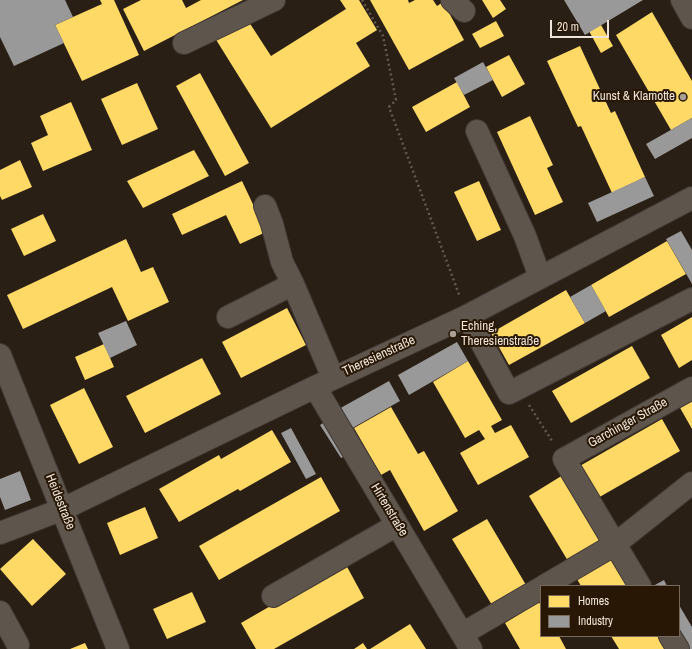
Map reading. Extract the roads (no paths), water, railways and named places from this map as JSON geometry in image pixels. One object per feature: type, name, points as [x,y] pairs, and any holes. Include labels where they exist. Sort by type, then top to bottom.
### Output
[{"type":"street","points":[[184,43],[274,0]]},
{"type":"street","points":[[682,0],[692,18]]},
{"type":"street","points":[[476,131],[525,236],[540,277]]},
{"type":"street","name":"Theresienstraße","points":[[0,533],[63,509],[324,382],[467,316],[692,198]]},
{"type":"street","name":"Hirtenstraße","points":[[265,206],[272,224],[282,262],[293,284],[324,382],[397,525],[466,642],[540,589]]},
{"type":"street","points":[[228,318],[293,284]]},
{"type":"street","points":[[467,316],[509,393],[692,299]]},
{"type":"street","name":"Heidestraße","points":[[0,355],[118,649]]},
{"type":"street","name":"Garchinger Straße","points":[[614,544],[564,459],[692,388]]},
{"type":"street","points":[[546,585],[614,544],[692,483]]},
{"type":"street","points":[[273,596],[397,525]]},
{"type":"street","points":[[614,544],[639,585]]},
{"type":"street","points":[[0,612],[18,645]]},
{"type":"street","points":[[671,637],[678,649]]},
{"type":"place","name":"Kunst & Klamotte","points":[[683,97]]},
{"type":"place","name":"Eching, Theresienstraße","points":[[453,334]]}]
